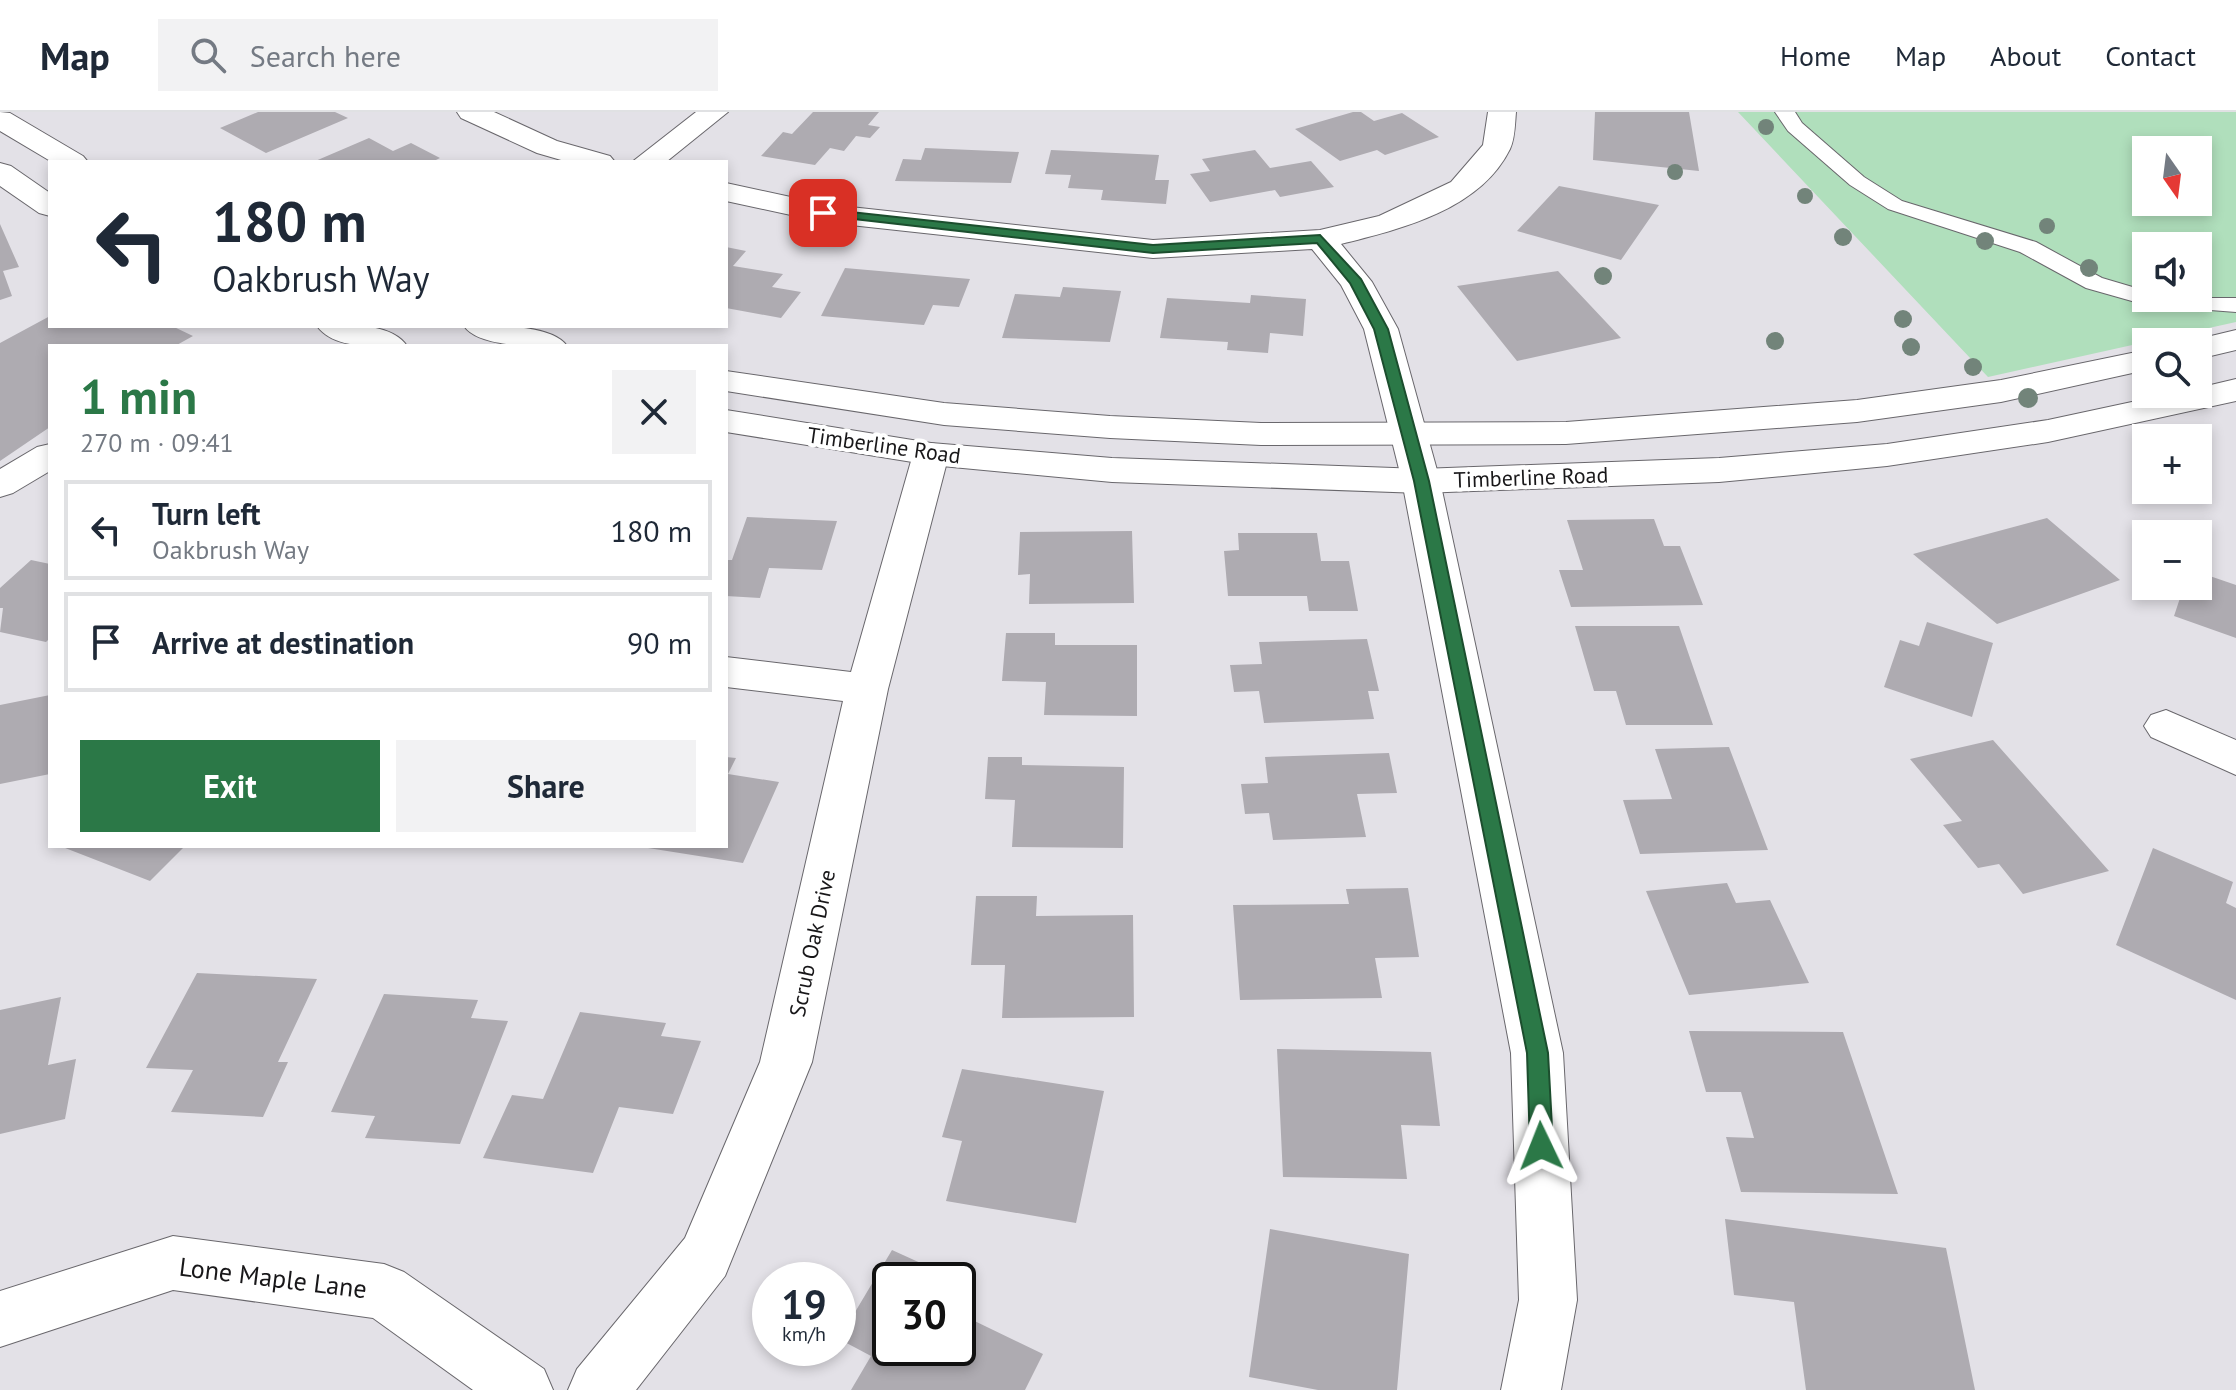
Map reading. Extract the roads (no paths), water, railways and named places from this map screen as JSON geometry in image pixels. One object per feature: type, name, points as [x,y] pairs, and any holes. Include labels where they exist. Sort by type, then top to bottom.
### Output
[{"type":"street","points":[[471,112],[547,147],[593,160]]},
{"type":"street","points":[[650,160],[714,112]]},
{"type":"street","points":[[728,192],[823,213],[1153,249],[1320,239],[1389,223],[1462,188],[1497,147],[1502,112]]},
{"type":"street","points":[[0,119],[70,160]]},
{"type":"street","points":[[0,172],[48,206]]},
{"type":"street","points":[[1320,239],[1356,282],[1381,329],[1421,481],[1537,1053],[1548,1300],[1531,1390]]},
{"type":"street","points":[[340,328],[384,344]]},
{"type":"street","points":[[488,328],[543,344]]},
{"type":"street","points":[[2212,346],[2236,340]]},
{"type":"street","name":"Timberline Road","points":[[728,381],[944,414],[1004,419],[1261,434],[1566,433],[1857,411],[2001,391],[2132,363]]},
{"type":"street","name":"Timberline Road","points":[[728,421],[931,454],[1112,470],[1421,481],[1719,470],[1887,455],[2048,431],[2236,390]]},
{"type":"street","name":"Scrub Oak Drive","points":[[598,1390],[705,1257],[786,1062],[867,689],[931,454]]},
{"type":"street","points":[[0,485],[48,456]]},
{"type":"street","points":[[728,672],[867,689]]},
{"type":"street","points":[[2166,726],[2236,759]]},
{"type":"street","name":"Lone Maple Lane","points":[[0,1319],[173,1263],[188,1265],[384,1292],[523,1390]]},
{"type":"lane","points":[[1785,112],[1795,127],[1857,181],[1895,205],[2028,247],[2094,283],[2132,294]]},
{"type":"lane","points":[[2212,305],[2236,305]]}]
